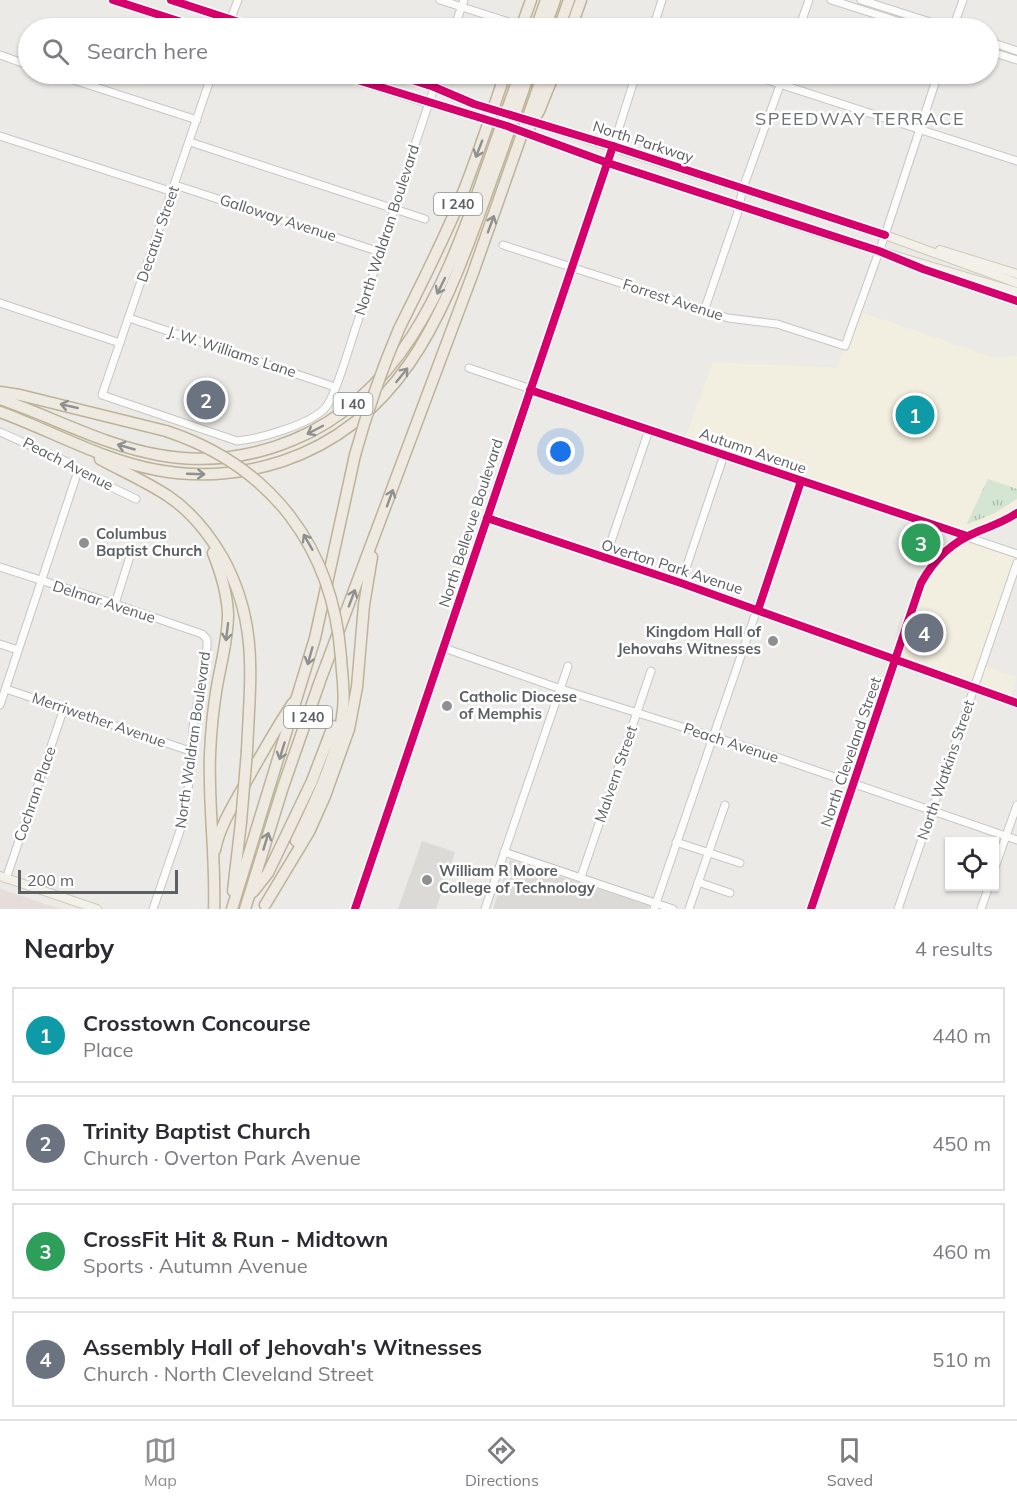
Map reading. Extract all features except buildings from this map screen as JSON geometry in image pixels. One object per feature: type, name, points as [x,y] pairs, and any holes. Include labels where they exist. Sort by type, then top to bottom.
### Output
[{"type":"highway","points":[[540,18],[546,0]]},
{"type":"highway","points":[[549,18],[555,0]]},
{"type":"highway","points":[[563,18],[569,0]]},
{"type":"highway","points":[[575,18],[582,0]]},
{"type":"highway","points":[[521,18],[529,3]]},
{"type":"highway","name":"I 240","points":[[232,909],[315,638],[355,456],[370,401],[399,329],[460,200],[488,128],[502,84]]},
{"type":"highway","name":"I 40","points":[[0,399],[120,445],[178,458],[243,455],[283,444],[319,428],[342,413],[370,389],[394,362],[424,319],[457,250],[516,84]]},
{"type":"highway","name":"I 40","points":[[0,412],[130,464],[160,471],[204,474],[234,472],[282,461],[320,445],[352,424],[394,385],[409,366],[434,325],[466,253],[526,84]]},
{"type":"highway","name":"I 240","points":[[245,909],[320,681],[375,539],[540,84]]},
{"type":"highway","points":[[517,149],[539,111],[550,84]]},
{"type":"highway","points":[[0,392],[166,430],[204,445],[239,466],[269,491],[295,521],[315,554],[330,593],[338,625],[341,658],[340,707],[336,742],[317,794],[264,907]]},
{"type":"highway","points":[[40,428],[152,486],[182,507],[214,544],[235,580],[246,615],[251,655],[247,751],[232,909]]},
{"type":"highway","points":[[202,528],[222,574],[228,614],[227,635],[210,738],[214,909]]},
{"type":"highway","points":[[264,907],[309,832],[325,796],[348,729],[357,687],[364,605],[375,539]]},
{"type":"highway","points":[[214,858],[223,825],[278,725],[299,695]]},
{"type":"highway","points":[[249,897],[268,873],[312,781],[340,707]]},
{"type":"main road","points":[[113,0],[169,18]]},
{"type":"main road","points":[[171,0],[214,18]]},
{"type":"main road","name":"North Parkway","points":[[369,84],[471,114],[608,163],[879,251],[1017,292]]},
{"type":"main road","name":"North Parkway","points":[[425,84],[474,104],[614,146],[885,235],[1017,283]]},
{"type":"main road","points":[[885,235],[1017,274]]},
{"type":"main road","points":[[879,251],[928,271],[1017,301]]},
{"type":"main road","name":"North Cleveland Street","points":[[811,909],[921,583],[930,566],[947,549],[967,536],[1017,513]]},
{"type":"main road","points":[[3,878],[97,909]]},
{"type":"street","points":[[231,18],[238,0]]},
{"type":"street","points":[[440,0],[463,4],[497,18]]},
{"type":"street","points":[[656,18],[662,0]]},
{"type":"street","points":[[803,18],[809,0]]},
{"type":"street","points":[[831,0],[888,18]]},
{"type":"street","points":[[861,0],[919,18]]},
{"type":"street","points":[[955,18],[963,0]]},
{"type":"street","points":[[999,45],[1017,51]]},
{"type":"street","points":[[999,54],[1017,60]]},
{"type":"street","points":[[0,55],[18,61]]},
{"type":"street","points":[[87,84],[197,120]]},
{"type":"street","name":"Decatur Street","points":[[209,84],[102,395],[237,441],[252,440],[297,425],[326,407],[335,387]]},
{"type":"street","name":"North Waldran Boulevard","points":[[335,387],[435,84]]},
{"type":"street","name":"North Bellevue Boulevard","points":[[355,909],[614,146],[633,84]]},
{"type":"street","points":[[704,311],[743,188],[780,84],[1017,161]]},
{"type":"street","points":[[879,251],[935,84]]},
{"type":"street","name":"Galloway Avenue","points":[[0,136],[380,252]]},
{"type":"street","points":[[190,142],[425,219]]},
{"type":"street","name":"Forrest Avenue","points":[[503,245],[704,311],[728,318],[777,324],[845,346],[879,251]]},
{"type":"street","points":[[0,303],[120,343]]},
{"type":"street","name":"J. W. Williams Lane","points":[[129,318],[335,387]]},
{"type":"street","name":"Autumn Avenue","points":[[469,368],[1017,554]]},
{"type":"street","points":[[605,559],[649,430]]},
{"type":"street","name":"Peach Avenue","points":[[0,432],[70,463],[78,471],[136,499]]},
{"type":"street","points":[[681,583],[724,455]]},
{"type":"street","points":[[0,705],[78,471]]},
{"type":"street","points":[[655,906],[801,481]]},
{"type":"street","name":"Overton Park Avenue","points":[[487,518],[681,583],[1017,703]]},
{"type":"street","points":[[116,604],[131,553]]},
{"type":"street","name":"North Watkins Street","points":[[898,909],[1017,563]]},
{"type":"street","name":"Delmar Avenue","points":[[0,567],[116,604],[202,634],[207,639]]},
{"type":"street","name":"North Waldran Boulevard","points":[[153,909],[184,819],[207,639]]},
{"type":"street","points":[[0,644],[18,650]]},
{"type":"street","name":"Peach Avenue","points":[[444,648],[561,689],[714,736],[855,783],[1017,840]]},
{"type":"street","points":[[485,909],[568,666]]},
{"type":"street","name":"Malvern Street","points":[[581,877],[651,671]]},
{"type":"street","name":"Merriwether Avenue","points":[[6,689],[193,752]]},
{"type":"street","name":"Cochran Place","points":[[3,878],[64,708]]},
{"type":"street","points":[[689,909],[724,805]]},
{"type":"street","points":[[999,856],[1017,805]]},
{"type":"street","points":[[676,842],[740,863]]},
{"type":"street","points":[[504,852],[581,877],[655,906],[673,909]]},
{"type":"street","points":[[698,882],[730,893]]},
{"type":"street","points":[[981,909],[987,891]]},
{"type":"shaded area","points":[[858,311],[989,356],[998,358],[1017,356],[1017,513],[968,536],[1017,554],[1017,563],[982,665],[1016,677],[1009,701],[895,661],[930,566],[966,537],[684,442],[713,362],[837,368]]},
{"type":"shaded area","name":"William R Moore College of Technology","points":[[422,841],[455,852],[436,909],[398,909]]},
{"type":"shaded area","points":[[510,860],[650,905],[648,909],[493,909]]},
{"type":"shaded area","points":[[0,889],[60,909],[0,909]]},
{"type":"green space","points":[[988,479],[1017,489],[1017,499],[995,513],[966,525]]},
{"type":"cycle path","points":[[113,0],[169,18]]},
{"type":"cycle path","points":[[171,0],[226,18]]},
{"type":"cycle path","points":[[370,84],[507,126],[608,163],[879,251],[923,269],[1017,301]]},
{"type":"cycle path","points":[[425,84],[474,104],[613,146],[885,235]]},
{"type":"cycle path","points":[[355,909],[613,146]]},
{"type":"cycle path","points":[[530,390],[967,536]]},
{"type":"cycle path","points":[[758,610],[801,481]]},
{"type":"cycle path","points":[[811,909],[921,583],[938,558],[952,546],[969,535],[1017,513]]},
{"type":"cycle path","points":[[487,518],[681,583],[1017,703]]},
{"type":"place","name":"Trinity Baptist Church","points":[[206,400]]},
{"type":"place","name":"Crosstown Concourse","points":[[915,415]]},
{"type":"place","name":"Columbus Baptist Church","points":[[84,543]]},
{"type":"place","name":"CrossFit Hit & Run - Midtown","points":[[921,543]]},
{"type":"place","name":"Assembly Hall of Jehovah's Witnesses","points":[[924,633]]},
{"type":"place","name":"Kingdom Hall of Jehovahs Witnesses","points":[[773,641]]},
{"type":"place","name":"Catholic Diocese of Memphis","points":[[447,706]]},
{"type":"place","name":"William R Moore College of Technology","points":[[427,880]]},
{"type":"district","name":"SPEEDWAY TERRACE","points":[[860,119]]}]
